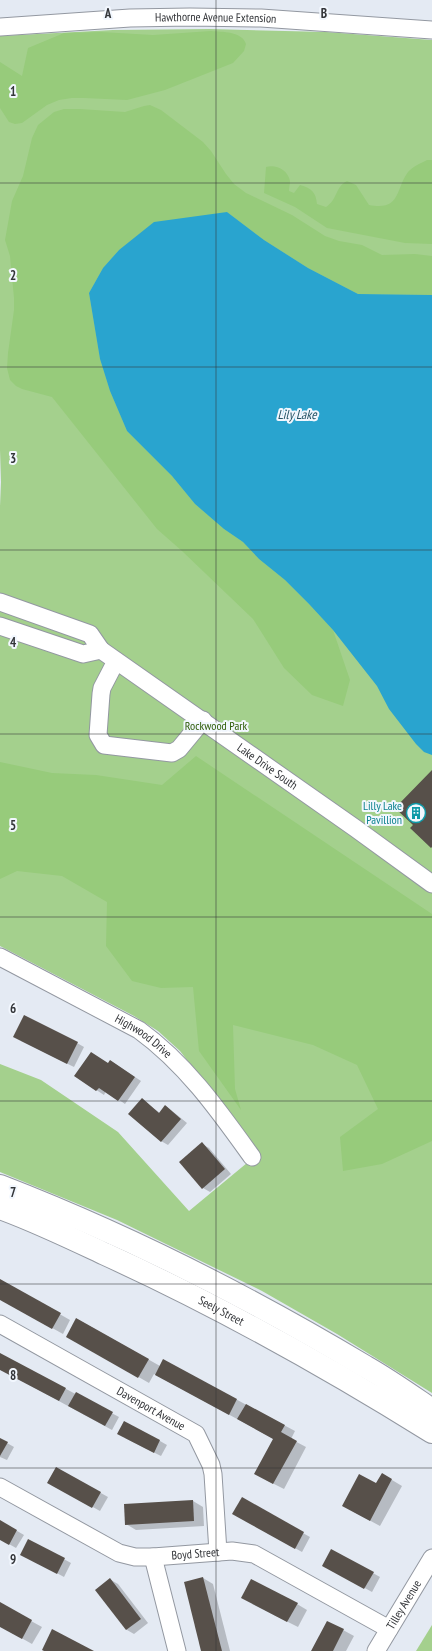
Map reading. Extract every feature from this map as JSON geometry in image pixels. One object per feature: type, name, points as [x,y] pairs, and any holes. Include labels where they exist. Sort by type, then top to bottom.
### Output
[{"type":"main road","name":"Seely Street","points":[[0,1186],[98,1227],[214,1283],[367,1367],[432,1410]]},
{"type":"main road","name":"Seely Street","points":[[0,1208],[68,1237],[208,1303],[283,1343],[432,1432]]},
{"type":"street","name":"Hawthorne Avenue Extension","points":[[0,27],[130,18],[190,17],[261,18],[432,30]]},
{"type":"street","name":"Lake Drive South","points":[[0,602],[90,634],[101,650],[116,661],[349,823],[432,884]]},
{"type":"street","points":[[0,626],[83,654],[101,650]]},
{"type":"street","points":[[116,661],[102,688],[101,694],[98,735],[104,745],[172,753],[179,750],[202,720]]},
{"type":"street","name":"Highwood Drive","points":[[0,957],[139,1030],[160,1044],[180,1064],[219,1111],[252,1157]]},
{"type":"street","name":"Davenport Avenue","points":[[0,1324],[190,1429],[196,1434],[211,1464],[213,1474],[218,1552]]},
{"type":"street","name":"Boyd Street","points":[[0,1487],[119,1553],[134,1557],[239,1551],[254,1554],[389,1629]]},
{"type":"street","points":[[153,1557],[177,1651]]},
{"type":"street","name":"Tilley Avenue","points":[[376,1651],[432,1558]]},
{"type":"green space","name":"Rockwood Park","points":[[210,29],[326,32],[432,40],[432,1393],[337,1334],[262,1291],[117,1220],[0,1172],[0,1064],[41,1080],[118,1132],[189,1211],[259,1153],[180,1051],[158,1031],[134,1016],[0,946],[0,36],[113,30]]},
{"type":"green space","points":[[211,31],[236,34],[244,40],[246,44],[244,51],[233,63],[165,90],[127,100],[72,98],[59,100],[47,105],[22,123],[15,124],[9,122],[0,108],[0,62],[22,76],[28,48],[64,33],[101,32],[153,35]]},
{"type":"green space","points":[[150,105],[161,110],[203,142],[234,184],[246,193],[292,215],[325,236],[339,241],[362,245],[382,255],[415,254],[432,256],[432,295],[358,294],[308,268],[264,240],[227,212],[119,250],[103,268],[89,293],[100,359],[110,391],[127,431],[172,476],[195,504],[224,529],[243,542],[259,559],[285,580],[333,630],[350,680],[343,706],[312,695],[284,668],[253,619],[157,529],[52,397],[22,389],[10,380],[7,368],[14,298],[10,256],[5,240],[12,201],[23,176],[32,138],[38,125],[54,112],[64,109],[125,112]]},
{"type":"green space","points":[[427,160],[432,160],[432,244],[405,243],[327,228],[295,207],[264,193],[266,167],[274,166],[284,171],[289,177],[289,191],[294,193],[300,185],[308,188],[316,197],[317,204],[326,207],[330,204],[340,186],[347,181],[356,185],[369,205],[387,205],[396,198],[408,172]]},
{"type":"green space","points":[[196,756],[432,914],[432,1141],[382,1164],[343,1171],[340,1137],[378,1109],[357,1065],[313,1045],[233,1025],[235,1089],[241,1110],[199,1051],[193,987],[161,988],[132,981],[106,946],[107,902],[62,876],[17,871],[0,879],[0,762],[52,773],[96,775],[162,785]]},
{"type":"green space","points":[[432,1625],[432,1651],[416,1651]]},
{"type":"water","name":"Lily Lake","points":[[227,212],[264,240],[308,268],[358,294],[432,295],[432,755],[424,752],[416,744],[389,709],[377,686],[333,630],[309,604],[285,580],[259,559],[243,542],[224,529],[195,504],[172,476],[127,431],[110,391],[100,359],[89,293],[103,268],[119,250],[154,222]]},
{"type":"building","name":"Lilly Lake Pavillion","points":[[432,770],[431,848],[410,828],[413,825],[395,808]]},
{"type":"building","points":[[24,1015],[78,1042],[67,1064],[13,1037]]},
{"type":"building","points":[[91,1052],[108,1063],[110,1060],[135,1077],[118,1101],[99,1088],[96,1091],[74,1076]]},
{"type":"building","points":[[142,1098],[159,1113],[165,1105],[181,1119],[161,1142],[128,1114]]},
{"type":"building","points":[[202,1142],[225,1169],[202,1189],[179,1162]]},
{"type":"building","points":[[0,1279],[61,1313],[52,1329],[0,1300]]},
{"type":"building","points":[[76,1318],[149,1359],[138,1378],[66,1337]]},
{"type":"building","points":[[0,1353],[66,1388],[59,1401],[0,1370]]},
{"type":"building","points":[[163,1359],[237,1399],[229,1415],[155,1375]]},
{"type":"building","points":[[76,1392],[113,1412],[105,1426],[68,1406]]},
{"type":"building","points":[[246,1404],[285,1425],[281,1432],[297,1441],[273,1484],[254,1474],[273,1439],[237,1419]]},
{"type":"building","points":[[124,1421],[160,1440],[154,1453],[117,1434]]},
{"type":"building","points":[[0,1438],[8,1442],[0,1456]]},
{"type":"building","points":[[56,1467],[101,1492],[92,1508],[47,1483]]},
{"type":"building","points":[[382,1473],[392,1479],[370,1521],[342,1506],[359,1474],[376,1483]]},
{"type":"building","points":[[242,1497],[304,1532],[295,1549],[232,1514]]},
{"type":"building","points":[[193,1500],[194,1521],[125,1525],[124,1504]]},
{"type":"building","points":[[0,1520],[17,1530],[9,1545],[0,1540]]},
{"type":"building","points":[[28,1539],[65,1558],[57,1574],[20,1555]]},
{"type":"building","points":[[331,1549],[374,1572],[364,1589],[322,1566]]},
{"type":"building","points":[[203,1577],[222,1651],[201,1651],[184,1582]]},
{"type":"building","points":[[110,1578],[141,1619],[126,1630],[95,1590]]},
{"type":"building","points":[[251,1579],[298,1603],[287,1622],[241,1598]]},
{"type":"building","points":[[0,1602],[32,1620],[22,1639],[0,1627]]},
{"type":"building","points":[[327,1621],[344,1629],[333,1651],[311,1651]]},
{"type":"building","points":[[52,1629],[94,1651],[42,1650]]},
{"type":"place","name":"Lilly Lake Pavillion","points":[[416,813]]}]
